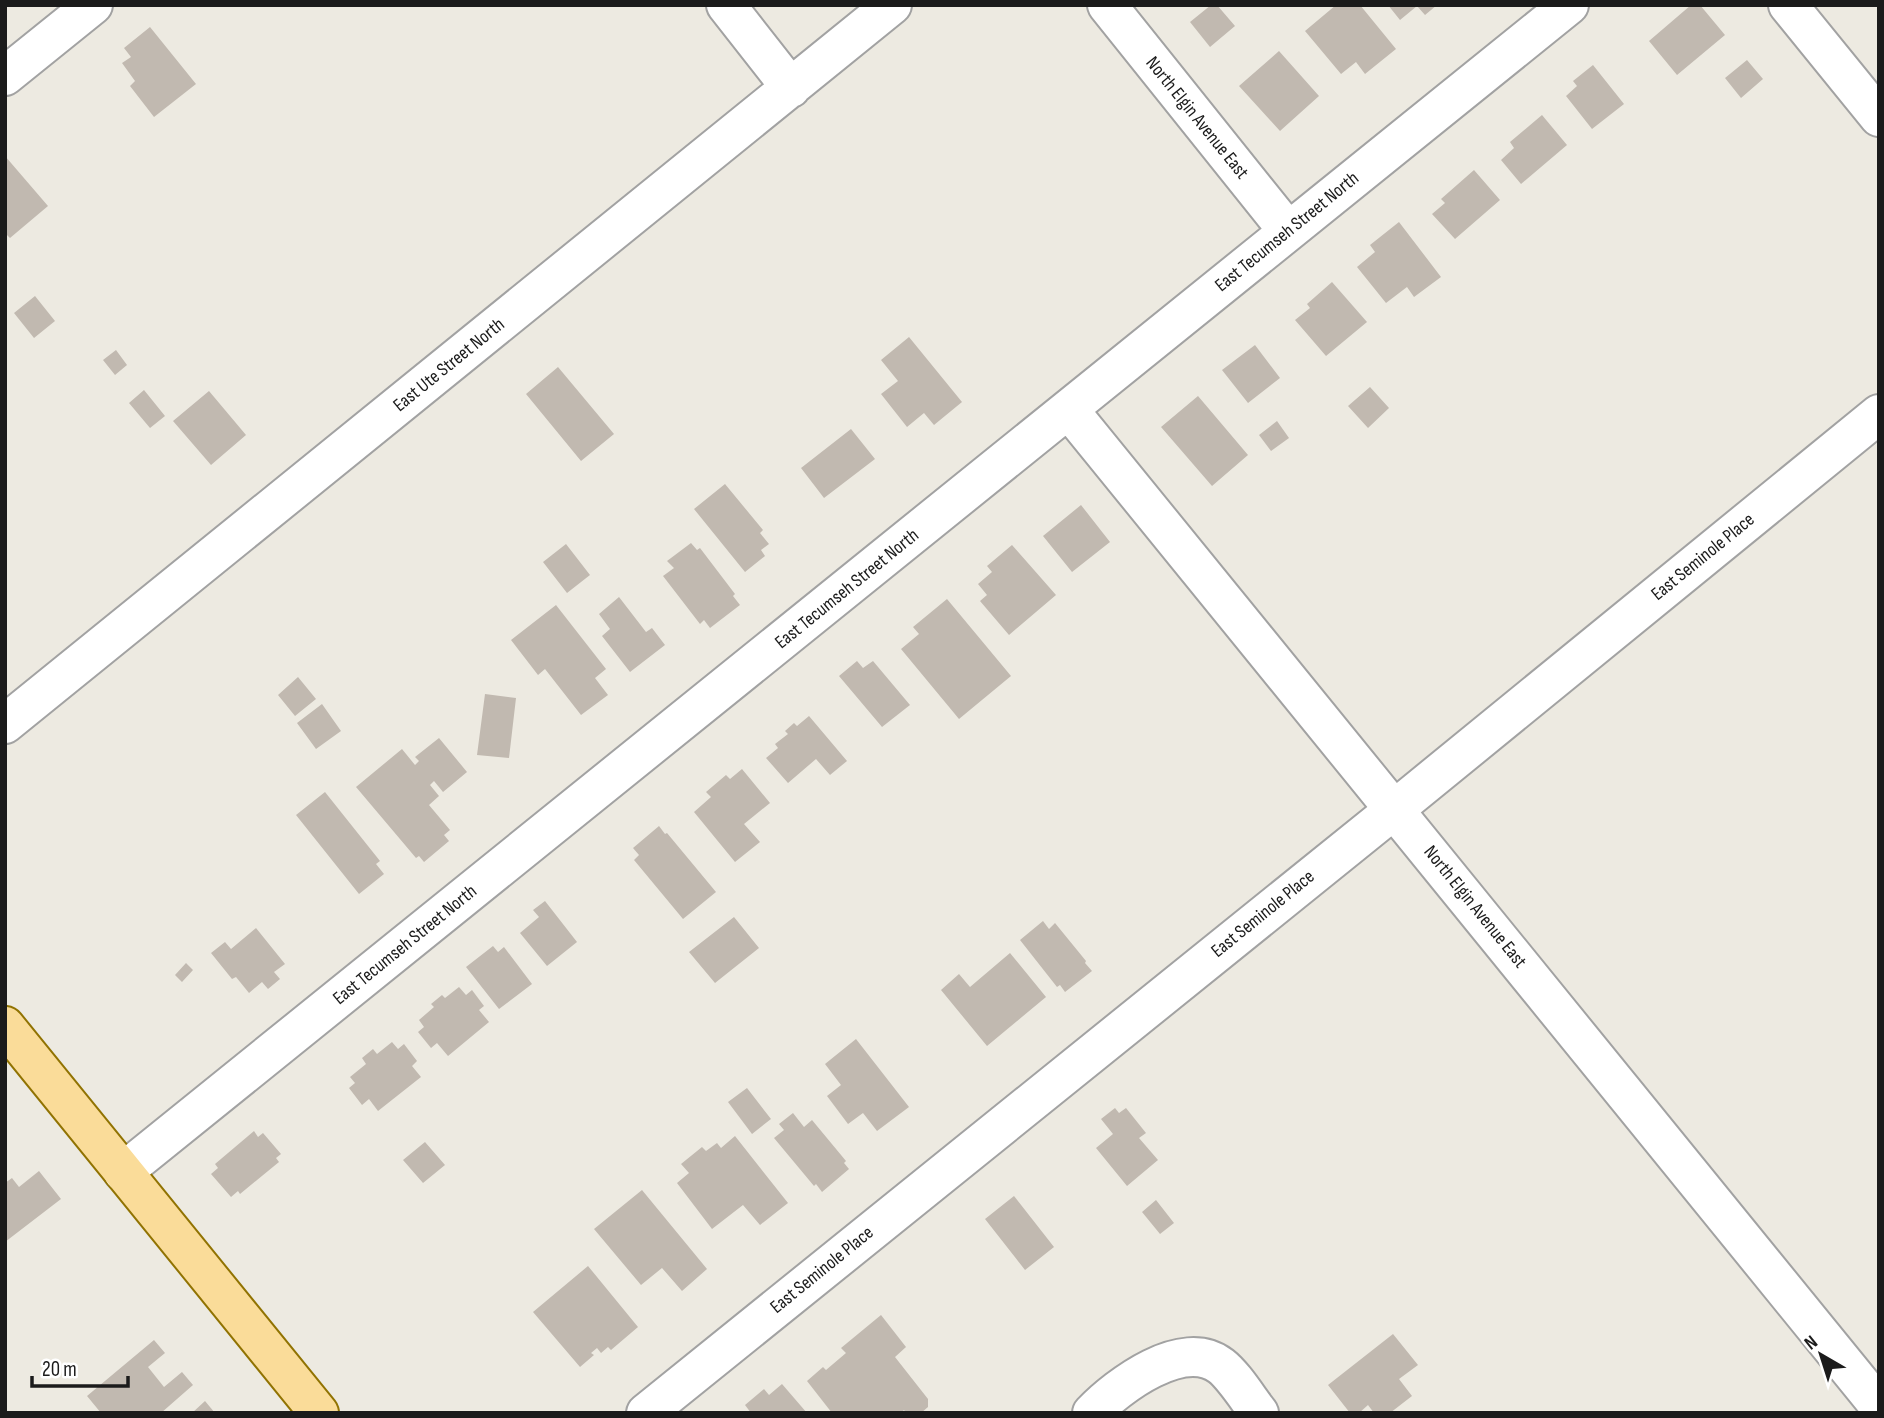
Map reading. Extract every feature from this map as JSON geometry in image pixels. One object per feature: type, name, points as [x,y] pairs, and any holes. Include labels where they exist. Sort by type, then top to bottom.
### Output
[{"type":"main road","points":[[5,1026],[319,1413]]},
{"type":"street","points":[[5,76],[93,5]]},
{"type":"street","points":[[726,5],[791,88]]},
{"type":"street","name":"East Ute Street North","points":[[5,724],[892,5]]},
{"type":"street","name":"North Elgin Avenue East","points":[[1107,5],[1288,231]]},
{"type":"street","name":"East Tecumseh Street North","points":[[123,1172],[1569,5]]},
{"type":"street","points":[[1788,5],[1879,117]]},
{"type":"street","name":"North Elgin Avenue East","points":[[1069,410],[1879,1406]]},
{"type":"street","name":"East Seminole Place","points":[[646,1413],[1879,414]]},
{"type":"street","points":[[1092,1413],[1131,1379],[1153,1367],[1175,1360],[1199,1357],[1221,1366],[1259,1413]]},
{"type":"building","points":[[1211,5],[1217,5],[1235,26],[1210,47],[1190,22]]},
{"type":"building","points":[[1336,5],[1360,5],[1396,49],[1365,74],[1356,62],[1341,74],[1305,31]]},
{"type":"building","points":[[1388,5],[1437,5],[1425,15],[1417,6],[1400,20]]},
{"type":"building","points":[[1691,5],[1700,5],[1725,35],[1677,75],[1649,41]]},
{"type":"building","points":[[150,27],[196,84],[154,117],[130,86],[135,81],[122,63],[131,57],[124,48]]},
{"type":"building","points":[[1279,51],[1319,96],[1280,131],[1239,86]]},
{"type":"building","points":[[1747,60],[1763,79],[1741,98],[1725,78]]},
{"type":"building","points":[[1593,65],[1624,104],[1592,129],[1566,96],[1577,86],[1573,81]]},
{"type":"building","points":[[1542,115],[1567,145],[1521,184],[1501,160],[1514,148],[1510,142]]},
{"type":"building","points":[[5,156],[48,206],[10,238],[5,233]]},
{"type":"building","points":[[1474,170],[1500,200],[1455,239],[1432,214],[1445,203],[1441,199]]},
{"type":"building","points":[[1399,222],[1441,277],[1414,297],[1407,287],[1386,303],[1357,267],[1375,252],[1370,245]]},
{"type":"building","points":[[1332,282],[1367,322],[1326,356],[1295,320],[1310,308],[1307,304]]},
{"type":"building","points":[[35,296],[55,321],[34,338],[14,313]]},
{"type":"building","points":[[909,337],[962,402],[934,425],[924,413],[907,427],[881,394],[898,381],[881,360]]},
{"type":"building","points":[[1255,345],[1280,378],[1248,403],[1222,370]]},
{"type":"building","points":[[116,350],[127,365],[115,375],[103,360]]},
{"type":"building","points":[[558,367],[614,434],[581,461],[526,394]]},
{"type":"building","points":[[1370,387],[1389,408],[1368,428],[1348,406]]},
{"type":"building","points":[[144,390],[165,416],[150,428],[129,403]]},
{"type":"building","points":[[209,391],[246,435],[211,465],[173,421]]},
{"type":"building","points":[[1198,396],[1248,455],[1212,486],[1161,427]]},
{"type":"building","points":[[1277,421],[1289,438],[1271,451],[1259,435]]},
{"type":"building","points":[[851,429],[875,459],[824,498],[801,468]]},
{"type":"building","points":[[725,484],[763,530],[760,533],[769,544],[761,550],[765,556],[745,572],[694,509]]},
{"type":"building","points":[[1081,505],[1110,542],[1072,572],[1043,536]]},
{"type":"building","points":[[691,543],[697,550],[700,548],[735,594],[733,596],[740,605],[710,628],[704,620],[700,624],[663,576],[674,568],[667,561]]},
{"type":"building","points":[[566,544],[590,575],[567,593],[543,562]]},
{"type":"building","points":[[1012,545],[1056,595],[1009,635],[980,601],[987,595],[978,584],[992,572],[987,566]]},
{"type":"building","points":[[619,597],[646,632],[652,628],[665,645],[630,672],[602,636],[610,629],[599,614]]},
{"type":"building","points":[[947,599],[1011,676],[959,719],[901,649],[919,634],[913,627]]},
{"type":"building","points":[[556,605],[606,669],[595,678],[608,695],[581,715],[545,669],[538,675],[511,640]]},
{"type":"building","points":[[857,661],[863,668],[873,661],[910,705],[882,727],[839,676]]},
{"type":"building","points":[[298,677],[316,699],[295,716],[278,695]]},
{"type":"building","points":[[485,694],[516,698],[509,758],[477,755]]},
{"type":"building","points":[[322,704],[341,731],[316,749],[297,723]]},
{"type":"building","points":[[809,716],[847,761],[830,775],[816,759],[788,783],[766,758],[778,748],[775,744],[788,734],[785,731],[794,723],[797,726]]},
{"type":"building","points":[[439,738],[467,772],[443,792],[434,781],[430,785],[439,796],[429,805],[450,830],[444,835],[449,841],[424,862],[419,856],[416,858],[356,787],[402,749],[415,765],[419,761],[415,757]]},
{"type":"building","points":[[742,769],[770,803],[744,824],[760,842],[735,862],[694,812],[711,797],[706,792],[726,775],[730,779]]},
{"type":"building","points":[[325,792],[380,861],[376,864],[384,874],[359,894],[296,815]]},
{"type":"building","points":[[659,826],[716,892],[683,919],[634,860],[639,855],[633,848]]},
{"type":"building","points":[[545,901],[577,942],[547,966],[520,933],[539,917],[533,910]]},
{"type":"building","points":[[734,917],[759,948],[715,983],[689,952]]},
{"type":"building","points":[[1043,921],[1049,929],[1055,923],[1092,971],[1065,992],[1060,985],[1057,987],[1020,940]]},
{"type":"building","points":[[256,928],[285,964],[274,972],[280,979],[268,989],[262,982],[249,993],[236,977],[232,979],[211,953],[225,942],[231,949]]},
{"type":"building","points":[[493,946],[498,952],[504,947],[532,984],[499,1009],[466,967]]},
{"type":"building","points":[[1010,953],[1046,997],[987,1046],[941,990],[959,974],[970,987]]},
{"type":"building","points":[[186,963],[193,970],[182,982],[175,975]]},
{"type":"building","points":[[459,987],[466,995],[472,990],[484,1006],[479,1010],[489,1022],[448,1056],[437,1043],[431,1048],[418,1032],[424,1027],[419,1020],[434,1007],[431,1004],[442,995],[445,998]]},
{"type":"building","points":[[856,1039],[909,1107],[877,1131],[863,1113],[848,1124],[827,1096],[841,1085],[825,1064]]},
{"type":"building","points":[[392,1042],[398,1049],[404,1044],[417,1061],[412,1066],[421,1077],[378,1111],[369,1099],[362,1105],[349,1088],[355,1083],[350,1077],[366,1064],[362,1058],[373,1049],[377,1054]]},
{"type":"building","points":[[747,1088],[771,1119],[752,1134],[728,1102]]},
{"type":"building","points":[[1115,1108],[1119,1113],[1126,1108],[1146,1133],[1139,1138],[1158,1160],[1127,1186],[1096,1148],[1113,1134],[1101,1119]]},
{"type":"building","points":[[793,1113],[804,1127],[812,1120],[846,1161],[844,1163],[849,1169],[822,1192],[774,1138],[784,1130],[779,1124]]},
{"type":"building","points":[[254,1131],[258,1137],[263,1133],[281,1154],[276,1158],[279,1162],[240,1194],[238,1191],[231,1197],[211,1174],[218,1168],[215,1164]]},
{"type":"building","points":[[735,1136],[788,1203],[760,1225],[743,1205],[712,1229],[677,1183],[689,1173],[681,1164],[702,1147],[706,1151],[717,1143],[721,1148]]},
{"type":"building","points":[[425,1142],[445,1165],[423,1183],[403,1160]]},
{"type":"building","points":[[39,1171],[61,1199],[5,1242],[5,1183],[12,1178],[19,1187]]},
{"type":"building","points":[[642,1190],[707,1269],[682,1291],[662,1268],[641,1285],[594,1229]]},
{"type":"building","points":[[1014,1196],[1054,1247],[1025,1270],[985,1219]]},
{"type":"building","points":[[1156,1200],[1174,1223],[1160,1234],[1142,1212]]},
{"type":"building","points":[[588,1266],[638,1327],[611,1350],[608,1347],[601,1353],[597,1348],[591,1353],[594,1355],[580,1367],[533,1312]]},
{"type":"building","points":[[881,1315],[906,1347],[895,1357],[928,1399],[928,1407],[921,1413],[906,1413],[904,1410],[901,1413],[832,1413],[807,1381],[823,1367],[826,1370],[846,1353],[841,1348]]},
{"type":"building","points":[[1393,1334],[1418,1365],[1399,1379],[1412,1396],[1390,1413],[1374,1413],[1368,1405],[1359,1413],[1350,1413],[1328,1385]]},
{"type":"building","points":[[154,1340],[165,1353],[148,1367],[164,1387],[182,1372],[193,1385],[161,1413],[101,1413],[87,1396]]},
{"type":"building","points":[[782,1384],[807,1413],[751,1413],[745,1405],[764,1389],[769,1395]]},
{"type":"building","points":[[205,1401],[215,1413],[192,1413]]}]
